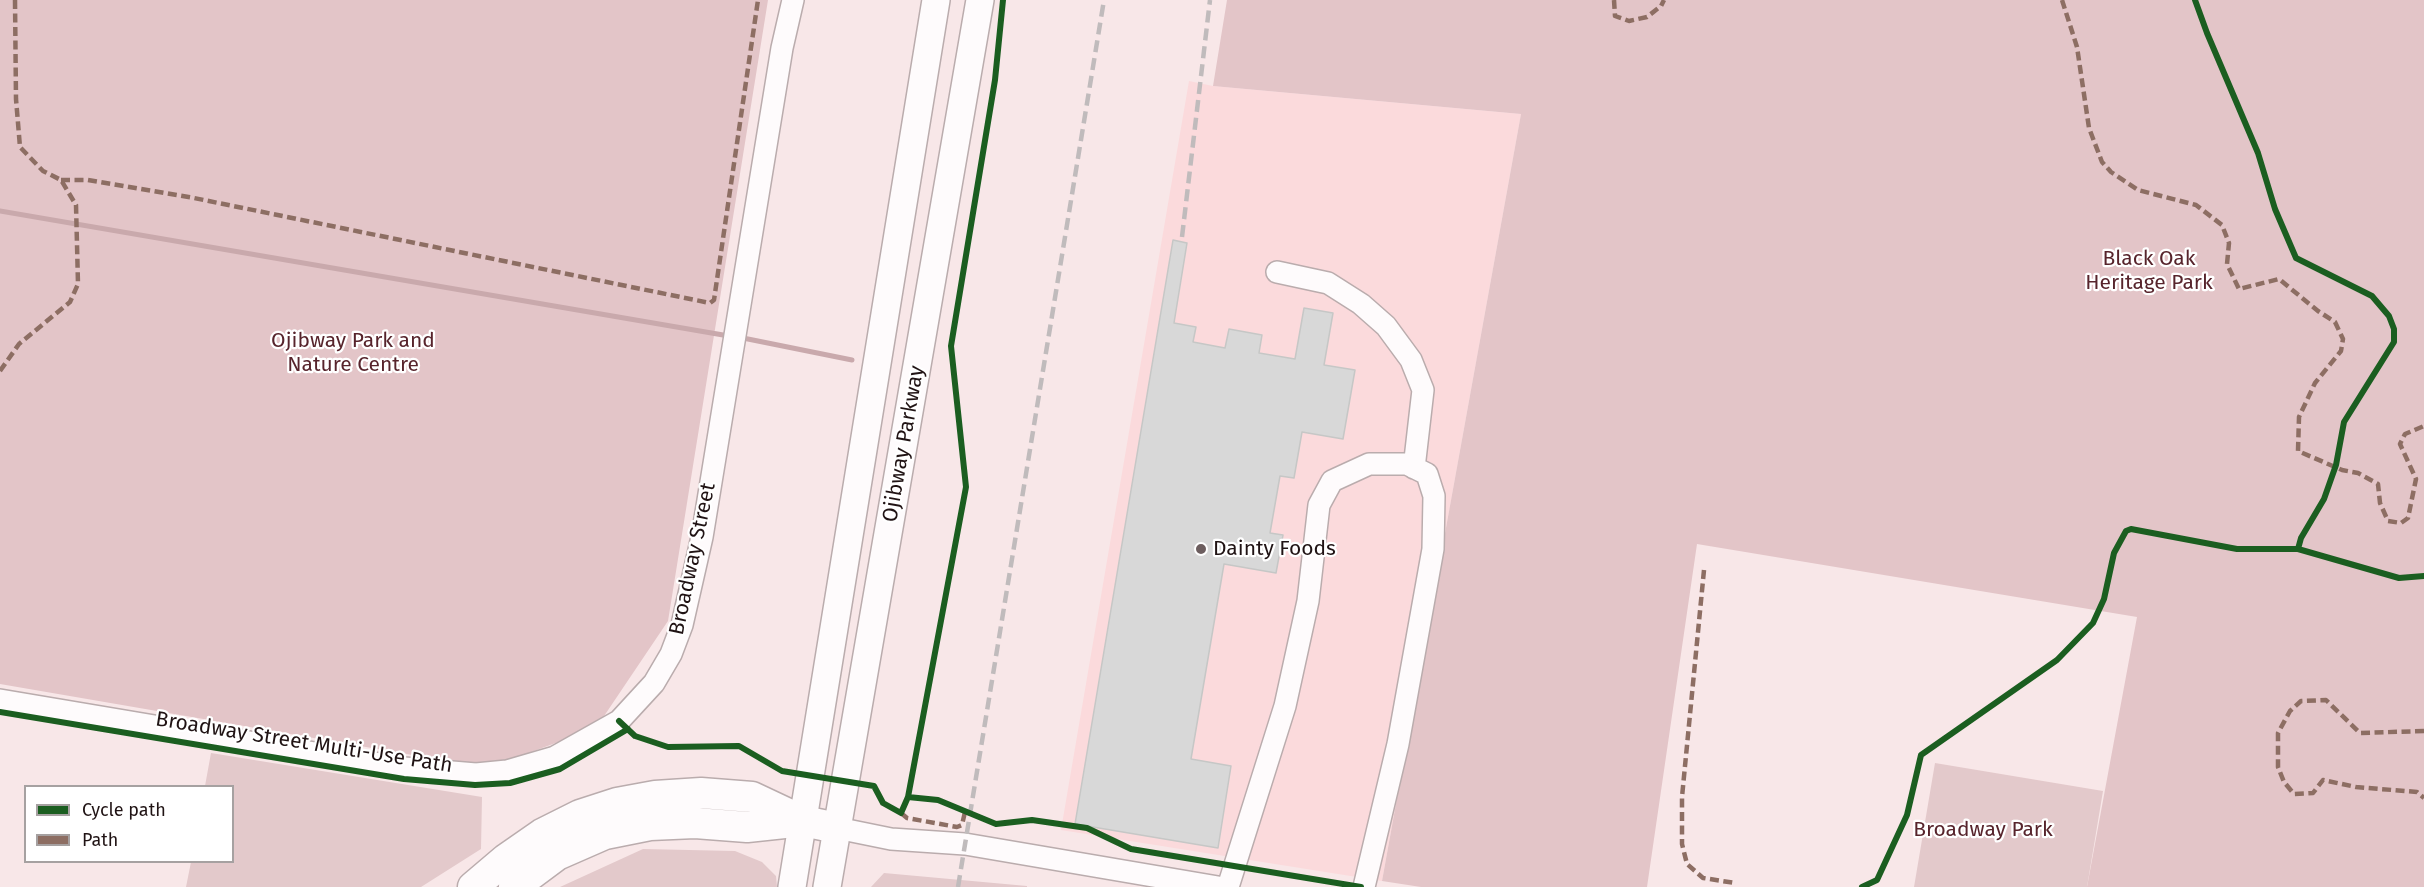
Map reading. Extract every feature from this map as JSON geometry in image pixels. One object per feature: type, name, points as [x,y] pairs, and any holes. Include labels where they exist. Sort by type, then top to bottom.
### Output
[{"type":"highway","points":[[473,887],[506,859],[542,834],[580,815],[636,799],[701,794],[752,797],[803,821],[837,828]]},
{"type":"highway","points":[[514,887],[558,855],[605,834],[650,825],[695,824],[747,827],[803,821]]},
{"type":"main road","name":"Ojibway Parkway","points":[[792,887],[936,0]]},
{"type":"main road","name":"Ojibway Parkway","points":[[827,887],[980,0]]},
{"type":"street","name":"Broadway Street","points":[[0,700],[404,768],[476,774],[507,771],[555,757],[619,721],[654,683],[671,654],[682,625],[702,537],[782,48],[793,0]]},
{"type":"street","points":[[1277,272],[1328,283],[1344,293],[1386,326],[1411,360],[1423,390],[1414,468]]},
{"type":"street","points":[[1228,887],[1285,706],[1308,601],[1319,505],[1332,481],[1369,464],[1407,465],[1427,474],[1434,496],[1433,549],[1398,744],[1364,887]]},
{"type":"street","points":[[837,828],[891,839],[965,844],[1210,886]]},
{"type":"shaded area","points":[[1189,81],[1213,86],[1521,114],[1382,881],[1061,830]]},
{"type":"green space","name":"Ojibway Park and Nature Centre","points":[[0,0],[768,0],[668,621],[596,728],[488,768],[0,684]]},
{"type":"green space","name":"Black Oak Heritage Park","points":[[1227,0],[2424,0],[2424,887],[2087,887],[2137,617],[1697,544],[1647,887],[1421,887],[1382,881],[1521,114],[1213,86]]},
{"type":"green space","points":[[211,753],[482,797],[481,849],[421,887],[186,887],[191,863],[234,863],[234,785],[205,785]]},
{"type":"green space","name":"Broadway Park","points":[[1935,763],[2103,791],[2087,887],[1914,887]]},
{"type":"green space","points":[[643,849],[735,851],[762,862],[776,876],[777,887],[560,887]]},
{"type":"green space","points":[[884,873],[1027,886],[1027,887],[871,887]]},
{"type":"building","name":"Dainty Foods","points":[[1173,240],[1187,243],[1174,323],[1196,327],[1193,342],[1225,348],[1229,329],[1262,335],[1259,353],[1295,359],[1304,308],[1333,313],[1324,365],[1355,370],[1343,439],[1302,432],[1294,478],[1280,476],[1270,533],[1283,535],[1276,573],[1224,564],[1191,759],[1231,766],[1218,848],[1075,824]]},
{"type":"waterway","points":[[0,211],[729,336]]},
{"type":"waterway","points":[[738,337],[852,360]]},
{"type":"railway","points":[[958,887],[1104,0]]},
{"type":"railway","points":[[1182,237],[1210,0]]},
{"type":"marked path","points":[[0,371],[19,344],[70,302],[78,284],[76,205],[61,180],[43,171],[20,147],[16,99],[15,0]]},
{"type":"marked path","points":[[61,180],[88,180],[194,198],[710,303],[714,300],[758,0]]},
{"type":"marked path","points":[[1614,0],[1615,16],[1629,21],[1647,17],[1661,6],[1664,0]]},
{"type":"marked path","points":[[2062,0],[2077,47],[2089,128],[2102,162],[2111,172],[2138,190],[2196,205],[2222,225],[2229,243],[2227,264],[2239,289],[2279,279],[2335,322],[2343,339],[2341,351],[2315,383],[2299,417],[2298,451],[2342,470],[2358,473],[2378,484],[2380,503],[2388,521],[2401,523],[2408,518],[2416,479],[2400,444],[2405,434],[2424,426]]},
{"type":"marked path","points":[[1704,570],[1682,797],[1682,844],[1687,864],[1703,878],[1735,883]]},
{"type":"marked path","points":[[2424,731],[2360,733],[2326,700],[2301,701],[2290,711],[2278,733],[2278,767],[2284,782],[2294,794],[2313,793],[2323,780],[2356,787],[2417,792],[2424,798]]},
{"type":"marked path","points":[[901,813],[907,818],[957,827],[962,825],[965,812]]},
{"type":"cycle path","points":[[619,721],[635,736],[668,747],[739,746],[782,771],[874,786],[883,803],[901,813],[908,797],[966,487],[951,346],[995,80],[1003,0]]},
{"type":"cycle path","points":[[2195,0],[2258,153],[2275,209],[2296,258],[2372,296],[2389,316],[2394,329],[2394,342],[2344,422],[2336,465],[2324,499],[2301,538],[2298,549]]},
{"type":"cycle path","points":[[1862,887],[1877,880],[1907,815],[1921,755],[2057,660],[2093,623],[2104,599],[2114,553],[2126,531],[2131,529],[2237,549],[2298,549],[2399,578],[2424,576]]},
{"type":"cycle path","name":"Broadway Street Multi-Use Path","points":[[0,712],[404,779],[475,785],[510,783],[560,769],[628,729]]},
{"type":"cycle path","points":[[908,797],[938,800],[996,824],[1032,820],[1087,828],[1131,849],[1361,887]]},
{"type":"place","name":"Dainty Foods","points":[[1201,549]]}]
